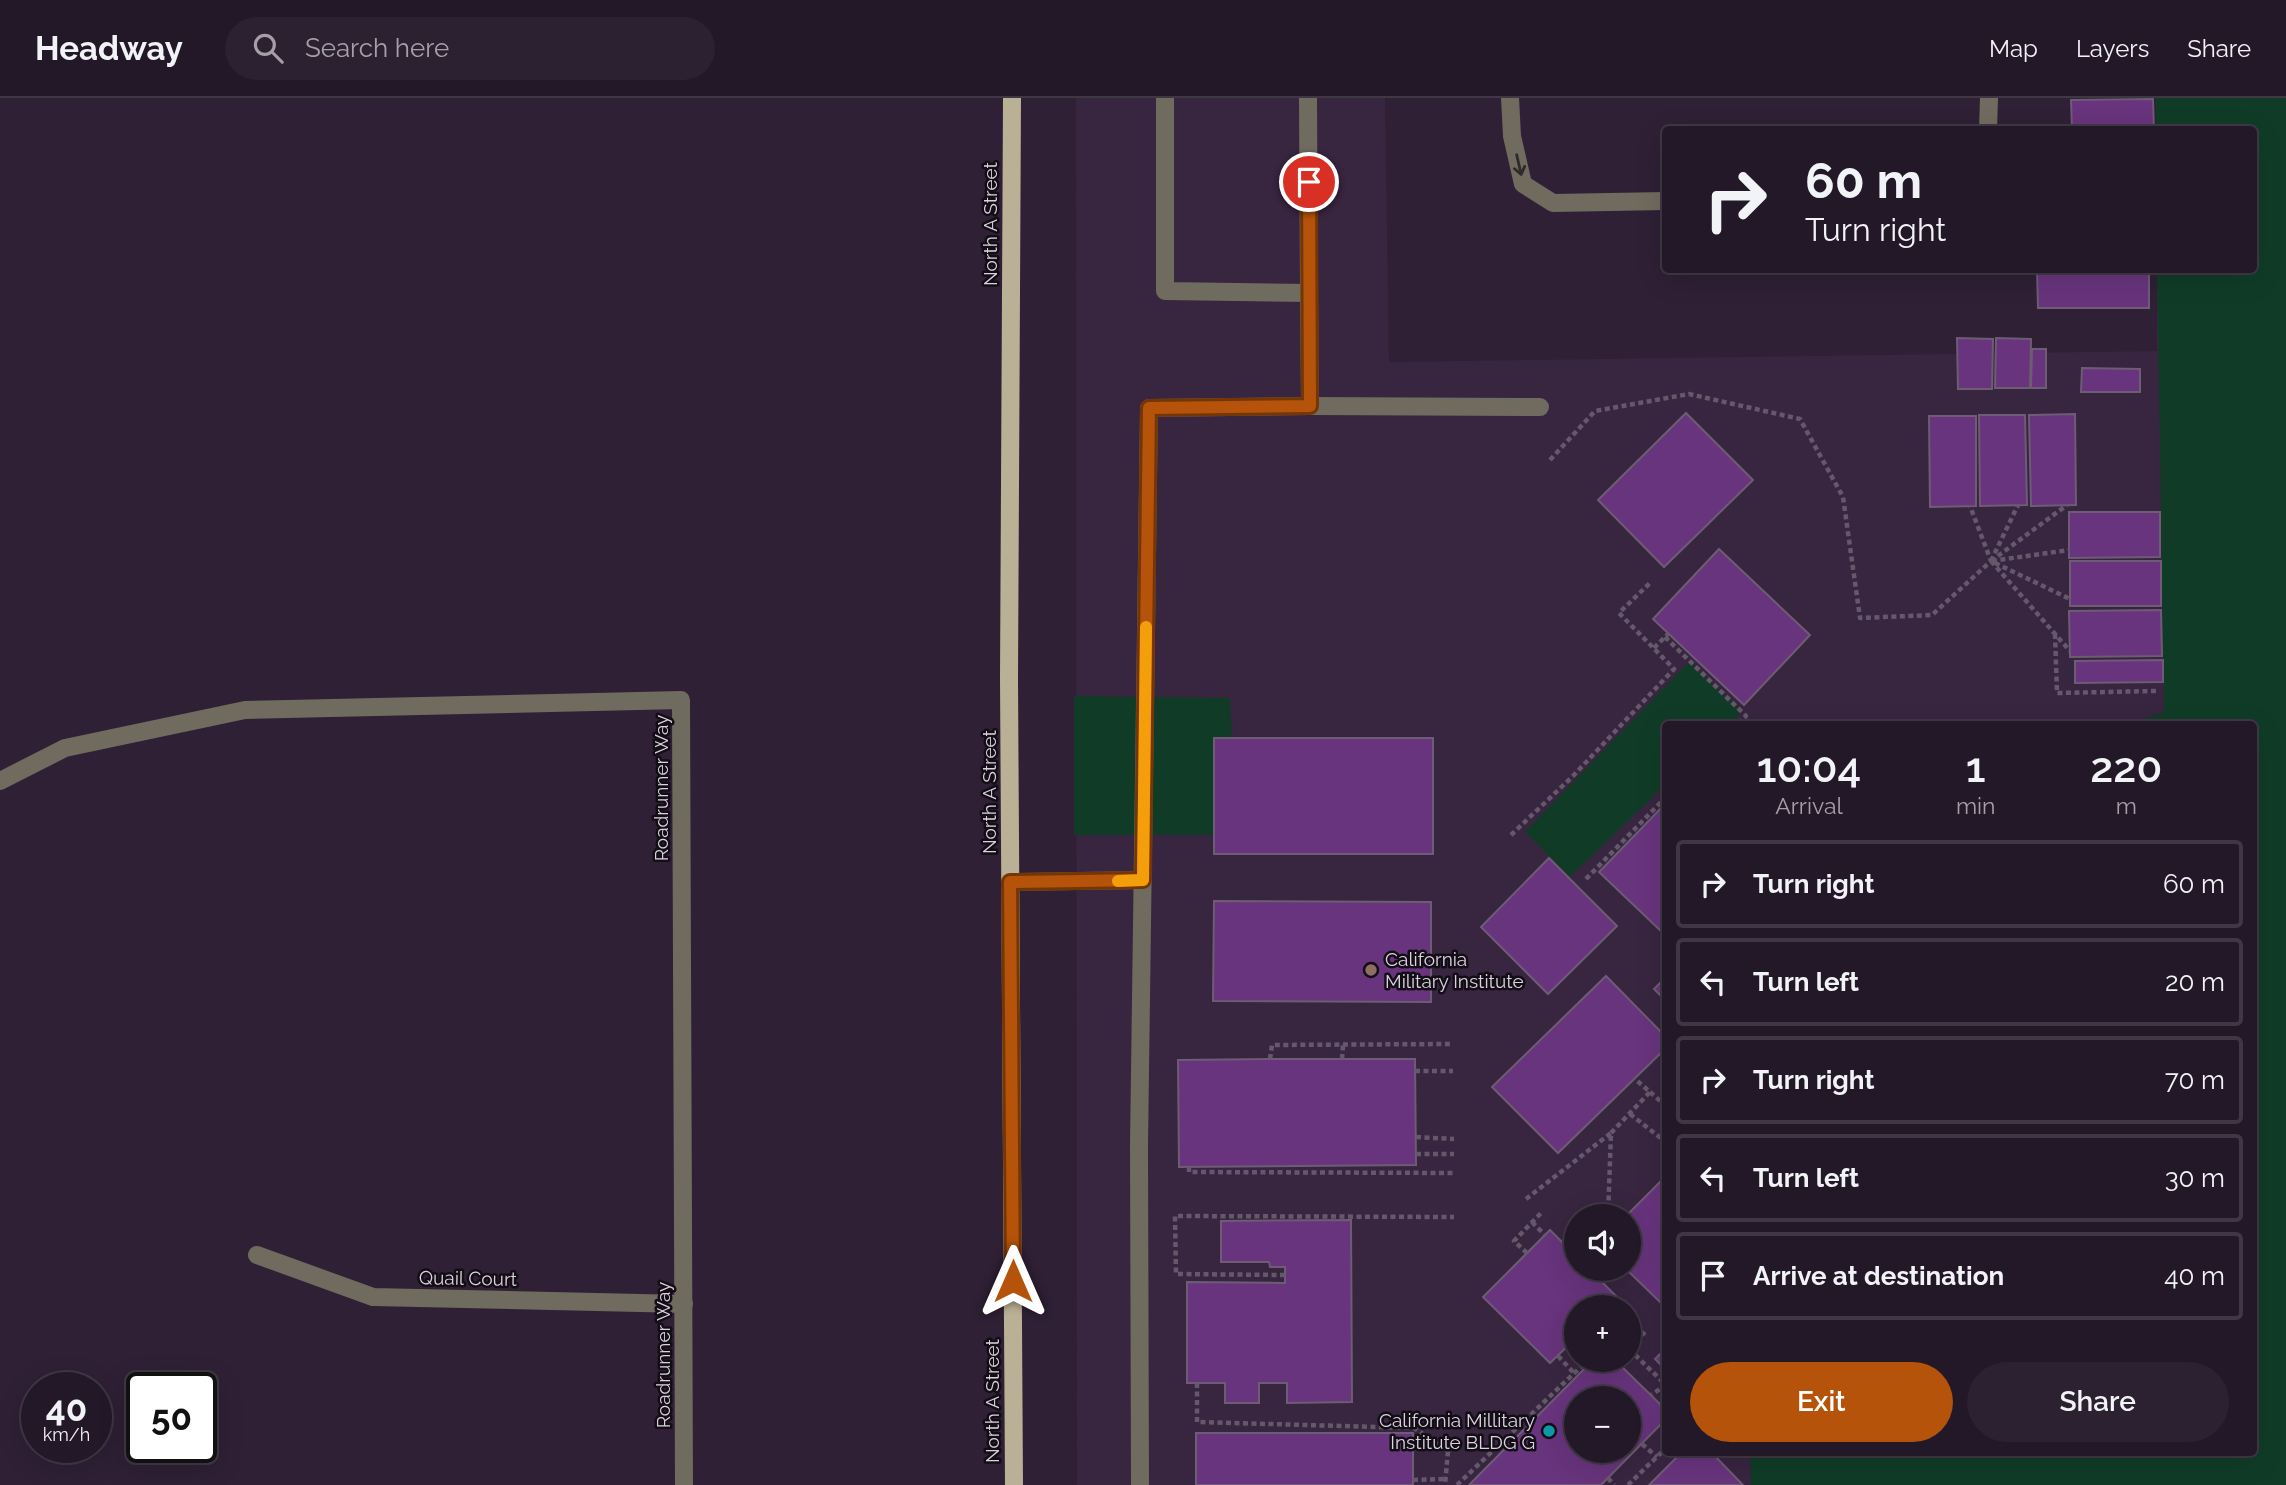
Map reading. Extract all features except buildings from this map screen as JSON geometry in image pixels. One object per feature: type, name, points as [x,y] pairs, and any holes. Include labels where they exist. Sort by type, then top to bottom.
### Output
[{"type":"main road","name":"North A Street","points":[[1012,98],[1010,882],[1014,1485]]},
{"type":"street","points":[[1165,98],[1165,291],[1310,293]]},
{"type":"street","points":[[1308,98],[1310,406]]},
{"type":"street","points":[[1510,98],[1512,136],[1523,184],[1553,202],[1662,201]]},
{"type":"street","points":[[1988,126],[1989,98]]},
{"type":"street","points":[[1140,1485],[1139,1146],[1149,408],[1540,407]]},
{"type":"street","name":"Roadrunner Way","points":[[0,781],[65,748],[245,710],[681,701],[684,1485]]},
{"type":"street","points":[[1010,882],[1143,880]]},
{"type":"street","name":"Quail Court","points":[[257,1255],[373,1297],[684,1304]]},
{"type":"path","points":[[1550,460],[1595,411],[1689,394],[1800,419],[1843,498],[1860,618],[1932,615],[1991,561],[2067,505]]},
{"type":"path","points":[[1991,561],[2018,505]]},
{"type":"path","points":[[1970,506],[1991,561],[2070,651]]},
{"type":"path","points":[[1991,561],[2069,550]]},
{"type":"path","points":[[1991,561],[2070,599]]},
{"type":"path","points":[[1511,835],[1674,669],[1619,613],[1651,582]]},
{"type":"path","points":[[2055,634],[2057,693],[2156,691]]},
{"type":"path","points":[[1654,648],[1667,635],[1731,697],[1746,716],[1740,721]]},
{"type":"path","points":[[2110,683],[2110,692]]},
{"type":"path","points":[[2123,683],[2123,692]]},
{"type":"path","points":[[1586,879],[1662,802]]},
{"type":"path","points":[[1270,1059],[1272,1045],[1451,1044]]},
{"type":"path","points":[[1342,1059],[1343,1045]]},
{"type":"path","points":[[1415,1071],[1452,1071]]},
{"type":"path","points":[[1634,1078],[1662,1102]]},
{"type":"path","points":[[1526,1199],[1611,1133],[1650,1092]]},
{"type":"path","points":[[1630,1114],[1662,1139]]},
{"type":"path","points":[[1608,1204],[1611,1133]]},
{"type":"path","points":[[1416,1137],[1454,1139]]},
{"type":"path","points":[[1416,1154],[1454,1154]]},
{"type":"path","points":[[1357,1172],[1358,1165]]},
{"type":"path","points":[[1377,1165],[1377,1172]]},
{"type":"path","points":[[1405,1165],[1405,1172]]},
{"type":"path","points":[[1189,1167],[1189,1172],[1326,1169],[1454,1173]]},
{"type":"path","points":[[1527,1253],[1514,1241],[1542,1212]]},
{"type":"path","points":[[1285,1275],[1176,1274],[1175,1216],[1454,1217]]},
{"type":"path","points":[[1532,1222],[1545,1235]]},
{"type":"path","points":[[1641,1331],[1646,1336]]},
{"type":"path","points":[[1457,1485],[1569,1381],[1574,1373],[1558,1356]]},
{"type":"path","points":[[1641,1361],[1662,1381]]},
{"type":"path","points":[[1198,1383],[1197,1422],[1414,1428],[1448,1451],[1446,1482],[1413,1480]]},
{"type":"path","points":[[1651,1395],[1662,1388]]},
{"type":"path","points":[[1285,1424],[1285,1433]]},
{"type":"path","points":[[1642,1444],[1657,1457]]},
{"type":"path","points":[[1628,1485],[1662,1452]]},
{"type":"path","points":[[1608,1478],[1614,1485]]},
{"type":"shaded area","name":"California Military Institute","points":[[1076,98],[1385,98],[1389,362],[2157,351],[2157,273],[2257,273],[2257,126],[2156,126],[2156,98],[2286,98],[2286,1485],[1077,1485]]},
{"type":"green space","points":[[2156,98],[2286,98],[2286,1485],[1751,1485],[1750,1456],[2257,1456],[2257,721],[2142,719],[2164,712],[2157,273],[2257,273],[2257,126],[2156,126]]},
{"type":"green space","points":[[1689,662],[1742,712],[1732,721],[1662,721],[1662,788],[1570,877],[1525,832]]},
{"type":"green space","points":[[1074,696],[1230,698],[1232,738],[1214,738],[1214,835],[1074,835]]},
{"type":"slow traffic","points":[[1118,881],[1143,880],[1146,627]]},
{"type":"place","name":"California Military Institute","points":[[1371,970]]},
{"type":"place","name":"California Millitary Institute BLDG G","points":[[1549,1431]]},
{"type":"route","points":[[1013,1281],[1010,882],[1143,880],[1149,408],[1310,406],[1309,182]]}]
